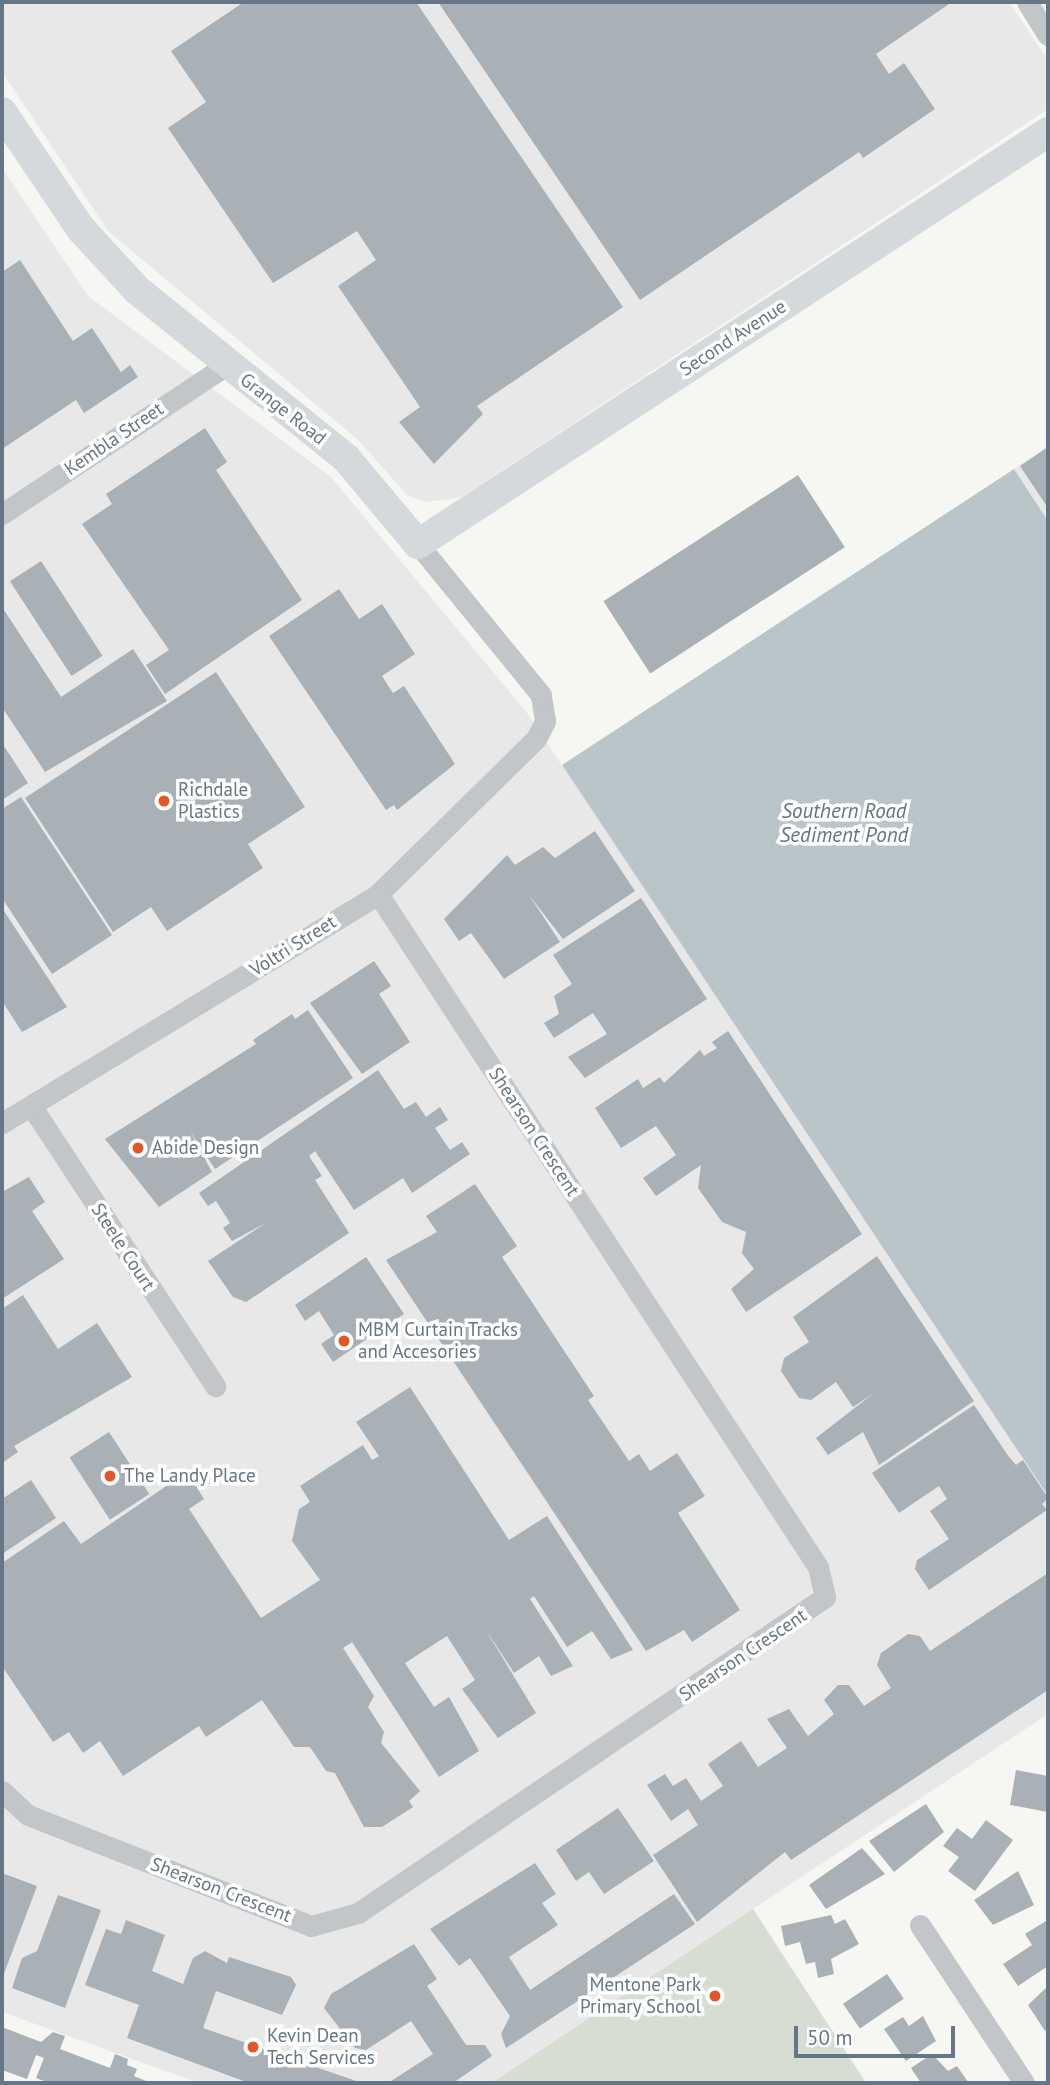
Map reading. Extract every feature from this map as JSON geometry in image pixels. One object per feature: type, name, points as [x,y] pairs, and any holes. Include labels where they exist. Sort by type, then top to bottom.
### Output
[{"type":"main road","name":"Grange Road","points":[[2,112],[81,229],[137,290],[226,365],[346,458],[418,544]]},
{"type":"main road","name":"Second Avenue","points":[[418,544],[1048,132]]},
{"type":"street","points":[[1027,2],[1048,35]]},
{"type":"street","name":"Kembla Street","points":[[2,514],[226,365]]},
{"type":"street","name":"Grange Road","points":[[418,544],[541,695],[545,720]]},
{"type":"street","name":"Voltri Street","points":[[2,1124],[378,894],[536,739],[545,720]]},
{"type":"street","name":"Shearson Crescent","points":[[2,1791],[28,1815],[311,1926],[358,1913],[825,1597],[818,1567],[378,894]]},
{"type":"street","name":"Steele Court","points":[[32,1107],[215,1386]]},
{"type":"street","points":[[920,1925],[1024,2083]]},
{"type":"shaded area","points":[[2,2],[1009,2],[1048,60],[1048,109],[462,497],[428,502],[408,496],[357,439],[108,231],[2,72]]},
{"type":"shaded area","points":[[2,168],[88,296],[331,477],[527,713],[1048,1496],[1048,1714],[753,1909],[866,2083],[199,2083],[2,2012]]},
{"type":"shaded area","points":[[1048,446],[1048,521],[1014,469]]},
{"type":"shaded area","name":"Mentone Park Primary School","points":[[753,1909],[866,2083],[492,2083]]},
{"type":"water","name":"Southern Road Sediment Pond","points":[[1014,469],[1048,521],[1048,1496],[562,765]]},
{"type":"building","points":[[244,2],[416,2],[623,307],[477,406],[483,414],[434,464],[399,422],[420,407],[338,286],[376,260],[357,231],[273,283],[168,128],[206,102],[171,51]]},
{"type":"building","points":[[438,2],[952,2],[876,54],[889,74],[904,63],[935,109],[863,158],[859,152],[640,300]]},
{"type":"building","points":[[20,260],[73,341],[92,328],[121,372],[130,365],[138,377],[84,413],[76,400],[2,449],[2,272]]},
{"type":"building","points":[[205,428],[227,462],[216,470],[302,600],[165,694],[146,665],[169,650],[82,524],[112,504],[106,494]]},
{"type":"building","points":[[1048,447],[1048,508],[1020,466]]},
{"type":"building","points":[[798,475],[845,547],[650,673],[603,601]]},
{"type":"building","points":[[41,561],[103,656],[72,676],[10,581]]},
{"type":"building","points":[[339,589],[359,619],[382,604],[415,654],[382,676],[393,693],[404,686],[455,764],[397,810],[394,805],[386,810],[269,636]]},
{"type":"building","points":[[2,607],[61,697],[133,649],[167,701],[45,772],[2,707]]},
{"type":"building","name":"Richdale Plastics","points":[[216,672],[305,807],[248,844],[263,868],[167,931],[151,907],[113,932],[25,798]]},
{"type":"building","points":[[2,743],[28,783],[2,800]]},
{"type":"building","points":[[21,797],[112,935],[52,974],[2,898],[2,809]]},
{"type":"building","points":[[595,831],[635,891],[563,939],[529,895],[560,942],[504,979],[471,933],[459,941],[444,919],[507,855],[515,865],[543,847],[555,858]]},
{"type":"building","points":[[641,898],[707,999],[585,1078],[568,1057],[607,1034],[593,1013],[554,1038],[544,1023],[559,1014],[554,996],[572,984],[553,955]]},
{"type":"building","points":[[2,908],[67,1007],[22,1032],[2,1001]]},
{"type":"building","points":[[374,961],[391,986],[379,994],[410,1042],[362,1074],[310,1003]]},
{"type":"building","points":[[308,1010],[353,1078],[215,1169],[190,1131],[212,1172],[159,1207],[105,1139],[256,1044],[253,1040],[292,1014],[295,1019]]},
{"type":"building","points":[[728,1031],[862,1234],[746,1312],[731,1289],[754,1269],[742,1253],[746,1232],[722,1222],[698,1188],[701,1165],[656,1196],[643,1178],[676,1155],[656,1126],[621,1148],[595,1108],[638,1079],[643,1088],[660,1077],[664,1083],[700,1050],[704,1056],[717,1048],[712,1042]]},
{"type":"building","points":[[378,1070],[404,1109],[416,1102],[426,1117],[440,1107],[448,1120],[435,1128],[450,1150],[462,1142],[470,1154],[412,1193],[403,1178],[354,1210],[315,1151],[309,1156],[322,1176],[315,1180],[349,1233],[246,1302],[233,1297],[208,1261],[266,1223],[232,1241],[223,1228],[230,1223],[216,1201],[208,1206],[199,1193]]},
{"type":"building","points":[[29,1177],[45,1202],[32,1211],[64,1259],[2,1299],[2,1192]]},
{"type":"building","points":[[475,1184],[517,1246],[502,1257],[594,1396],[588,1400],[629,1461],[639,1454],[650,1471],[677,1453],[705,1496],[678,1513],[740,1610],[692,1642],[684,1630],[646,1651],[386,1260],[437,1232],[426,1216]]},
{"type":"building","points":[[877,1256],[974,1401],[879,1465],[863,1432],[828,1455],[816,1438],[874,1393],[853,1407],[836,1382],[811,1400],[799,1398],[781,1371],[784,1358],[809,1342],[793,1317]]},
{"type":"building","points":[[366,1257],[404,1314],[333,1362],[321,1344],[334,1335],[319,1311],[305,1321],[295,1305]]},
{"type":"building","points":[[23,1295],[58,1349],[97,1323],[132,1377],[14,1446],[18,1452],[2,1463],[2,1309]]},
{"type":"building","points":[[410,1387],[509,1540],[547,1516],[633,1650],[611,1659],[592,1631],[567,1647],[534,1596],[530,1599],[573,1666],[551,1676],[539,1656],[514,1673],[484,1627],[536,1713],[498,1738],[462,1689],[475,1680],[447,1636],[405,1663],[434,1707],[449,1697],[479,1751],[439,1777],[352,1642],[343,1648],[374,1696],[368,1707],[384,1732],[381,1743],[420,1791],[409,1801],[413,1807],[382,1827],[364,1827],[335,1773],[326,1771],[310,1747],[294,1747],[262,1700],[206,1737],[199,1726],[123,1776],[100,1741],[83,1753],[69,1732],[53,1742],[2,1666],[2,1563],[64,1521],[81,1544],[187,1472],[204,1499],[189,1509],[261,1618],[320,1580],[292,1541],[299,1509],[310,1502],[300,1486],[363,1445],[372,1460],[379,1456],[356,1422]]},
{"type":"building","points":[[974,1405],[1016,1465],[1023,1460],[1048,1498],[1042,1504],[1047,1510],[929,1590],[915,1569],[917,1560],[949,1539],[930,1511],[947,1499],[939,1486],[899,1513],[872,1473]]},
{"type":"building","name":"The Landy Place","points":[[109,1432],[149,1494],[110,1520],[70,1458]]},
{"type":"building","points":[[31,1480],[56,1518],[2,1554],[2,1499]]},
{"type":"building","points":[[1048,1573],[1048,1690],[791,1860],[785,1852],[697,1922],[653,1855],[698,1825],[688,1809],[671,1821],[647,1785],[665,1774],[673,1786],[686,1778],[701,1801],[723,1786],[708,1764],[741,1741],[758,1767],[787,1748],[767,1719],[789,1709],[808,1736],[834,1714],[824,1700],[838,1685],[849,1685],[864,1706],[891,1688],[877,1665],[881,1653],[908,1634],[920,1636],[930,1651]]},
{"type":"building","points":[[1016,1770],[1048,1776],[1048,1812],[1010,1805]]},
{"type":"building","points":[[926,1804],[944,1832],[894,1872],[869,1841]]},
{"type":"building","points":[[618,1808],[654,1861],[604,1894],[589,1872],[576,1881],[556,1850]]},
{"type":"building","points":[[986,1820],[1013,1840],[975,1891],[948,1871],[959,1857],[943,1846],[957,1828],[972,1839]]},
{"type":"building","points":[[862,1848],[885,1874],[826,1909],[809,1885]]},
{"type":"building","points":[[535,1863],[556,1894],[542,1903],[558,1925],[509,1957],[530,1990],[674,1894],[695,1924],[506,2048],[501,2034],[510,2016],[470,1958],[459,1966],[430,1929]]},
{"type":"building","points":[[1018,1871],[1034,1905],[993,1925],[974,1900]]},
{"type":"building","points":[[2,1873],[37,1886],[2,1979]]},
{"type":"building","points":[[58,1895],[101,1910],[65,2008],[12,1988],[22,1958],[37,1951]]},
{"type":"building","points":[[831,1915],[835,1924],[845,1919],[859,1944],[831,1959],[834,1974],[818,1978],[815,1962],[806,1964],[800,1942],[785,1946],[781,1926]]},
{"type":"building","points":[[126,1920],[165,1935],[152,1971],[183,1984],[193,1958],[205,1951],[227,1963],[229,1957],[291,1977],[296,1985],[282,2015],[216,1991],[203,2028],[362,2083],[249,2083],[127,2038],[139,2005],[85,1985],[106,1929],[121,1934]]},
{"type":"building","points":[[1046,1921],[1048,1966],[1018,1986],[1003,1964],[1032,1945],[1025,1934]]},
{"type":"building","points":[[414,1944],[437,1979],[427,1986],[466,2045],[485,2045],[492,2056],[453,2083],[388,2083],[433,2054],[411,2021],[366,2050],[355,2048],[324,2008],[331,1994]]},
{"type":"building","points":[[887,1974],[904,1999],[860,2029],[843,2004]]},
{"type":"building","points":[[1048,1986],[1048,2029],[1045,2031],[1028,2005]]},
{"type":"building","points":[[923,2016],[936,2041],[906,2061],[884,2029],[903,2017],[909,2026]]},
{"type":"building","points":[[2,2027],[41,2042],[53,2032],[65,2036],[60,2049],[110,2068],[115,2054],[128,2059],[127,2065],[137,2069],[134,2076],[151,2083],[49,2083],[36,2078],[44,2058],[36,2055],[27,2079],[2,2070]]},
{"type":"building","points":[[932,2054],[948,2071],[957,2066],[968,2082],[921,2083],[911,2068]]},
{"type":"place","name":"Richdale Plastics","points":[[164,801]]},
{"type":"place","name":"Abide Design","points":[[138,1148]]},
{"type":"place","name":"MBM Curtain Tracks and Accesories","points":[[344,1341]]},
{"type":"place","name":"The Landy Place","points":[[110,1476]]},
{"type":"place","name":"Mentone Park Primary School","points":[[715,1996]]},
{"type":"place","name":"Kevin Dean Tech Services","points":[[253,2047]]}]
